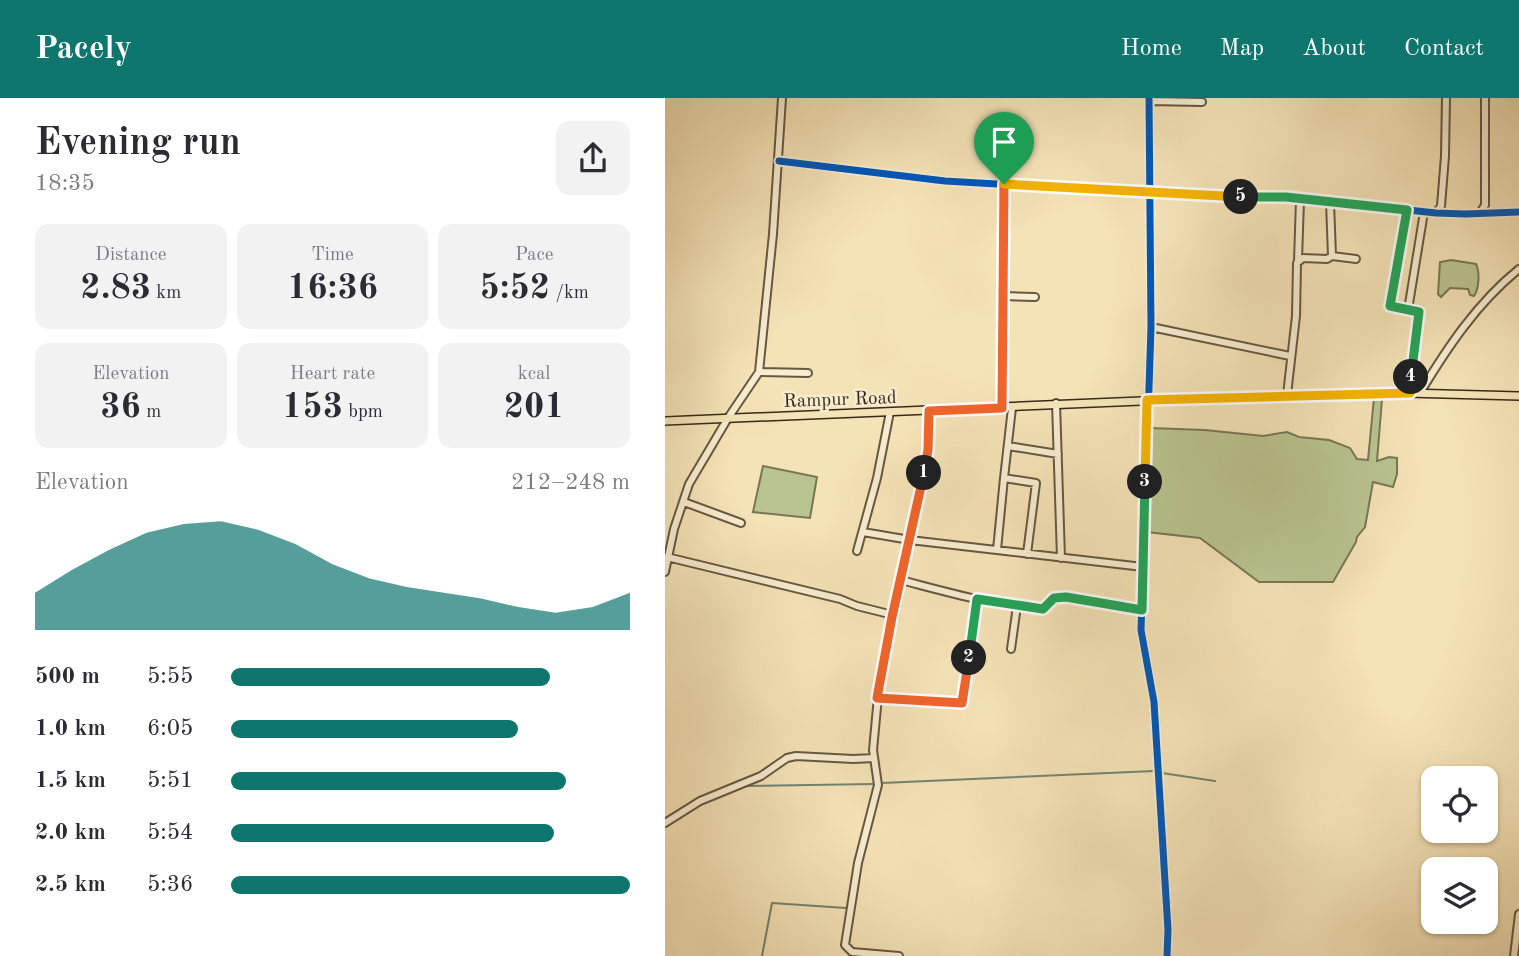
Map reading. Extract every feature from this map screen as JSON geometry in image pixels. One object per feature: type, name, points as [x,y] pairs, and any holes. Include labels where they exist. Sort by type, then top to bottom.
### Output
[{"type":"main road","name":"Rampur Road","points":[[665,421],[1287,395],[1420,393],[1519,396]]},
{"type":"street","points":[[665,572],[689,484],[759,372],[779,161],[782,98]]},
{"type":"street","points":[[1436,213],[1441,206],[1446,98]]},
{"type":"street","points":[[1480,213],[1484,209],[1485,98]]},
{"type":"street","points":[[1167,956],[1168,930],[1154,702],[1141,630],[1151,327],[1149,99],[1198,101]]},
{"type":"street","points":[[779,161],[945,181],[1300,200],[1436,213],[1519,212]]},
{"type":"street","points":[[1002,408],[1004,184]]},
{"type":"street","points":[[1287,395],[1296,316],[1300,200]]},
{"type":"street","points":[[1330,202],[1332,256]]},
{"type":"street","points":[[1484,203],[1495,212]]},
{"type":"street","points":[[1407,210],[1390,306],[1419,312],[1410,393]]},
{"type":"street","points":[[1408,310],[1424,212]]},
{"type":"street","points":[[1298,261],[1303,258],[1327,259],[1332,256],[1356,259]]},
{"type":"street","points":[[1420,393],[1471,317],[1497,288],[1519,269]]},
{"type":"street","points":[[1003,296],[1035,297]]},
{"type":"street","points":[[1151,327],[1290,356]]},
{"type":"street","points":[[759,372],[808,373]]},
{"type":"street","points":[[1056,403],[1061,558]]},
{"type":"street","points":[[997,550],[1012,408]]},
{"type":"street","points":[[899,956],[852,951],[845,945],[858,863],[878,785],[874,758],[877,698],[928,450],[929,411]]},
{"type":"street","points":[[857,551],[890,412]]},
{"type":"street","points":[[1008,446],[1058,454]]},
{"type":"street","points":[[1005,478],[1036,483],[1027,554]]},
{"type":"street","points":[[684,502],[741,523]]},
{"type":"street","points":[[863,532],[910,540],[1143,567]]},
{"type":"street","points":[[667,557],[889,614],[893,612]]},
{"type":"street","points":[[901,580],[1017,606],[1043,609],[1054,598],[1066,597],[1142,610]]},
{"type":"street","points":[[877,698],[962,703],[977,599]]},
{"type":"street","points":[[1011,649],[1017,606]]},
{"type":"street","points":[[665,823],[700,801],[761,776],[787,758],[874,758]]},
{"type":"street","points":[[1514,956],[1519,914]]},
{"type":"green space","points":[[1451,260],[1476,264],[1478,280],[1474,296],[1470,295],[1468,289],[1450,288],[1441,297],[1438,294],[1440,262]]},
{"type":"green space","points":[[1374,398],[1382,399],[1377,461],[1389,457],[1397,458],[1397,474],[1393,487],[1373,482],[1365,527],[1333,582],[1259,582],[1200,538],[1147,532],[1150,428],[1263,436],[1287,432],[1299,437],[1329,440],[1350,448],[1357,459],[1368,460]]},
{"type":"green space","points":[[763,466],[817,477],[810,518],[753,512]]},
{"type":"waterway","points":[[882,783],[1154,771]]},
{"type":"waterway","points":[[1162,773],[1215,781]]},
{"type":"waterway","points":[[745,786],[874,784]]},
{"type":"waterway","points":[[762,956],[772,903],[846,908]]},
{"type":"cycle path","points":[[1149,98],[1151,327],[1141,630],[1154,702],[1168,930],[1167,956]]},
{"type":"cycle path","points":[[779,161],[945,181],[1225,197],[1286,197],[1436,213],[1519,212]]},
{"type":"route","points":[[1004,184],[1225,197],[1286,197],[1407,210],[1390,306],[1419,312],[1410,393],[1147,400],[1142,610],[1066,597],[1054,598],[1043,609],[977,599],[962,703],[877,698],[892,617],[920,496],[928,450],[929,411],[1002,408],[1004,184]]}]
